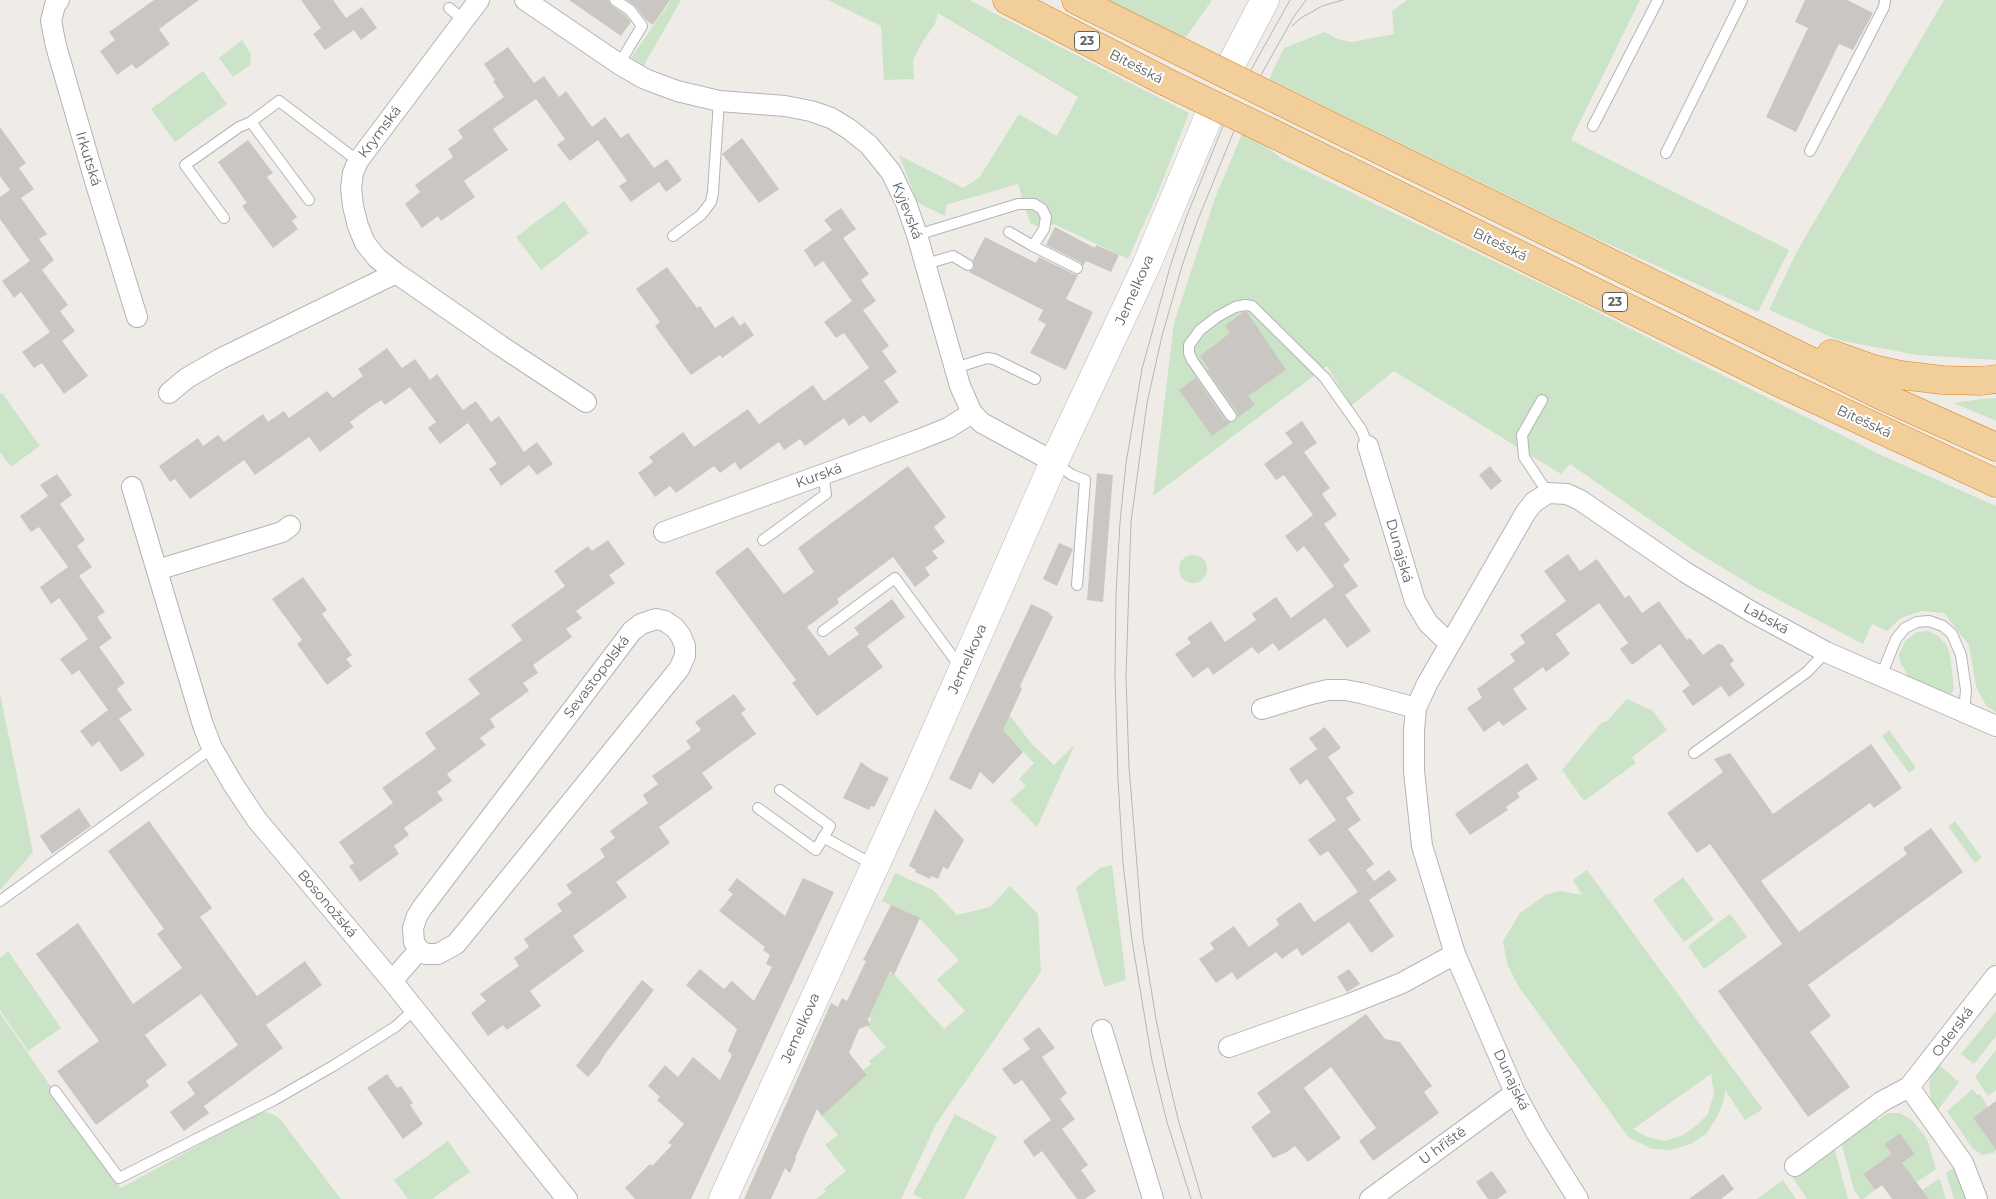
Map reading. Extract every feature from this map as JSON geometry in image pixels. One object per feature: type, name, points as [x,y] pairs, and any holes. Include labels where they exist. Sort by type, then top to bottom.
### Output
[{"type":"highway","name":"Bítešská","points":[[1007,0],[1166,82],[1769,377],[1996,483]]},
{"type":"highway","name":"23","points":[[1076,0],[1741,328],[1882,396],[1996,447]]},
{"type":"highway","points":[[1741,328],[1901,376],[1942,380],[1981,381],[1996,379]]},
{"type":"street","name":"Irkutská","points":[[59,0],[52,13],[51,21],[56,46],[92,172],[137,317]]},
{"type":"street","name":"Krymská","points":[[479,0],[456,14],[358,161],[353,173],[351,188],[358,226],[365,243],[377,258],[396,273],[509,352],[586,402]]},
{"type":"street","name":"Kyjevská","points":[[526,0],[619,64],[645,79],[677,91],[719,101],[786,106],[811,111],[831,118],[869,145],[891,172],[906,203],[926,264],[955,368],[972,413],[982,423],[995,431],[1054,462]]},
{"type":"street","points":[[1233,61],[1265,0]]},
{"type":"street","name":"Jemelkova","points":[[723,1199],[963,670],[1054,462],[1146,266],[1208,118]]},
{"type":"street","points":[[169,394],[187,378],[220,359],[396,273]]},
{"type":"street","name":"Kurská","points":[[664,532],[941,431],[972,413]]},
{"type":"street","name":"Dunajská","points":[[1368,446],[1415,602],[1428,623],[1450,644]]},
{"type":"street","name":"Bosonožská","points":[[132,488],[195,701],[212,748],[233,784],[257,820],[392,981],[567,1199]]},
{"type":"street","name":"Dunajská","points":[[1548,493],[1534,502],[1526,512],[1427,684],[1416,708],[1414,771],[1422,846],[1455,954],[1515,1093],[1536,1132],[1578,1199]]},
{"type":"street","name":"Labská","points":[[1548,493],[1568,494],[1580,500],[1702,582],[1752,612],[1826,652],[1996,726]]},
{"type":"street","points":[[157,570],[282,532],[290,526]]},
{"type":"street","name":"Sevastopolská","points":[[656,619],[665,621],[675,628],[685,646],[685,656],[674,676],[456,944],[438,954],[426,954],[419,950],[414,942],[413,928],[422,908],[632,631],[641,624],[656,619]]},
{"type":"street","points":[[1262,709],[1310,694],[1345,690],[1416,708]]},
{"type":"street","points":[[392,981],[419,950]]},
{"type":"street","points":[[1229,1047],[1348,1005],[1402,983],[1455,954]]},
{"type":"street","name":"Oderská","points":[[1795,1166],[1881,1102],[1909,1087],[1996,976]]},
{"type":"street","points":[[1102,1030],[1153,1199]]},
{"type":"street","points":[[1909,1087],[1964,1162],[1977,1199]]},
{"type":"street","name":"U hřiště","points":[[1370,1199],[1515,1093]]},
{"type":"lane","points":[[615,0],[630,10],[642,26],[619,64]]},
{"type":"lane","points":[[1593,126],[1658,0]]},
{"type":"lane","points":[[1666,153],[1742,0]]},
{"type":"lane","points":[[1810,151],[1884,7],[1885,0]]},
{"type":"lane","points":[[224,218],[186,166],[239,127],[251,122],[279,101],[358,161]]},
{"type":"lane","points":[[673,236],[701,216],[710,202],[713,192],[719,101]]},
{"type":"lane","points":[[251,122],[309,200]]},
{"type":"lane","points":[[917,235],[1018,204],[1034,204],[1042,209],[1046,216],[1044,229],[1033,246]]},
{"type":"lane","points":[[1009,232],[1076,268]]},
{"type":"lane","points":[[926,264],[952,256],[968,264]]},
{"type":"lane","points":[[1231,416],[1192,360],[1189,353],[1189,345],[1200,330],[1217,317],[1235,307],[1252,306],[1325,378],[1361,429],[1368,446]]},
{"type":"lane","points":[[955,368],[987,358],[994,358],[1035,379]]},
{"type":"lane","points":[[1542,400],[1522,435],[1524,457],[1548,493]]},
{"type":"lane","points":[[1054,462],[1072,475],[1086,480],[1077,585]]},
{"type":"lane","points":[[763,540],[826,494],[823,474]]},
{"type":"lane","points":[[823,632],[895,578],[963,670]]},
{"type":"lane","points":[[1881,676],[1896,639],[1905,628],[1917,622],[1929,621],[1943,626],[1952,634],[1961,655],[1966,690],[1964,712]]},
{"type":"lane","points":[[1694,753],[1807,672],[1826,652]]},
{"type":"lane","points":[[0,901],[212,748]]},
{"type":"lane","points":[[758,808],[816,850],[830,826],[780,790]]},
{"type":"lane","points":[[823,837],[874,866]]},
{"type":"lane","points":[[55,1090],[119,1178],[274,1100],[395,1027],[414,1010]]},
{"type":"green space","points":[[669,0],[681,0],[643,67],[631,58],[670,2]]},
{"type":"green space","points":[[828,0],[969,0],[1189,113],[1157,195],[1128,259],[1054,224],[1044,229],[1030,223],[1018,184],[946,205],[945,216],[917,201],[899,155],[963,188],[979,178],[1019,114],[1057,136],[1078,97],[938,13],[935,24],[921,44],[913,60],[914,79],[884,80],[881,26]]},
{"type":"green space","points":[[1101,0],[1212,0],[1184,40]]},
{"type":"green space","points":[[1407,0],[1640,0],[1571,140],[1789,250],[1758,312],[1582,232],[1269,79],[1284,48],[1325,32],[1337,39],[1352,42],[1394,34],[1392,11]]},
{"type":"green space","points":[[1944,0],[1996,0],[1996,360],[1917,355],[1838,340],[1769,310],[1797,251]]},
{"type":"green space","points":[[242,40],[251,54],[250,65],[233,77],[219,58]]},
{"type":"green space","points":[[203,71],[227,104],[175,142],[151,109]]},
{"type":"green space","points":[[1242,134],[1267,147],[1282,159],[1554,290],[1881,455],[1996,506],[1996,712],[1987,707],[1976,687],[1969,645],[1944,613],[1922,611],[1901,618],[1887,631],[1872,624],[1863,644],[1756,588],[1695,551],[1570,464],[1561,474],[1394,371],[1351,406],[1327,366],[1153,496],[1174,323],[1215,198]]},
{"type":"green space","points":[[564,201],[589,233],[541,270],[516,237]]},
{"type":"green space","points":[[2,393],[40,446],[11,467],[0,452],[0,394]]},
{"type":"green space","points":[[1996,398],[1996,421],[1954,403],[1982,399]]},
{"type":"green space","points":[[1193,555],[1203,559],[1207,569],[1203,579],[1193,583],[1183,579],[1179,569],[1183,559]]},
{"type":"green space","points":[[1928,631],[1938,636],[1947,645],[1954,689],[1949,695],[1910,679],[1900,662],[1899,654],[1905,641],[1917,632]]},
{"type":"green space","points":[[0,694],[33,852],[0,890]]},
{"type":"green space","points":[[1627,699],[1653,711],[1667,730],[1632,757],[1636,763],[1584,801],[1562,770],[1601,723],[1607,721]]},
{"type":"green space","points":[[1008,713],[1031,743],[1054,765],[1075,744],[1037,827],[1010,800],[1026,786],[1019,779],[1034,763],[1000,727]]},
{"type":"green space","points":[[1889,730],[1916,768],[1909,773],[1882,736]]},
{"type":"green space","points":[[1955,821],[1982,858],[1975,863],[1948,826]]},
{"type":"green space","points":[[1112,865],[1126,980],[1104,987],[1076,888],[1100,868]]},
{"type":"green space","points":[[1587,870],[1763,1109],[1745,1120],[1725,1090],[1724,1100],[1717,1117],[1706,1134],[1691,1144],[1671,1150],[1652,1149],[1629,1138],[1519,987],[1507,964],[1503,941],[1520,913],[1547,894],[1561,891],[1582,895],[1573,880]],"holes":[[[1711,1074],[1714,1093],[1708,1114],[1683,1135],[1665,1141],[1647,1137],[1633,1129]]]},
{"type":"green space","points":[[895,873],[933,890],[957,915],[990,907],[1010,886],[1038,914],[1041,972],[936,1124],[901,1199],[815,1199],[826,1192],[824,1189],[846,1171],[825,1145],[838,1135],[822,1116],[867,1075],[863,1070],[871,1064],[869,1061],[886,1047],[868,1027],[871,1019],[862,1008],[871,1012],[885,982],[887,971],[894,974],[944,1029],[965,1011],[937,980],[959,960],[920,919],[882,901]]},
{"type":"green space","points":[[1683,877],[1714,920],[1684,942],[1653,900]]},
{"type":"green space","points":[[1730,914],[1747,937],[1704,969],[1688,946]]},
{"type":"green space","points":[[8,951],[61,1028],[28,1051],[0,1010],[0,958]]},
{"type":"green space","points":[[1996,1011],[1996,1036],[1974,1064],[1961,1054]]},
{"type":"green space","points":[[0,1013],[121,1188],[261,1111],[272,1114],[280,1119],[341,1199],[0,1199]]},
{"type":"green space","points":[[1996,1050],[1996,1090],[1988,1096],[1975,1077]]},
{"type":"green space","points":[[1938,1064],[1959,1082],[1937,1111],[1931,1099],[1929,1086],[1931,1074]]},
{"type":"green space","points":[[1973,1089],[1977,1095],[1980,1094],[1988,1107],[1973,1118],[1996,1150],[1994,1153],[1983,1155],[1973,1149],[1947,1111]]},
{"type":"green space","points":[[1873,1113],[1878,1120],[1888,1113],[1900,1113],[1912,1120],[1927,1139],[1936,1169],[1914,1184],[1900,1165],[1915,1154],[1900,1133],[1884,1144],[1891,1154],[1863,1174],[1875,1190],[1863,1199],[1860,1199],[1854,1190],[1840,1138]]},
{"type":"green space","points":[[955,1114],[997,1137],[964,1199],[922,1199],[913,1194]]},
{"type":"green space","points":[[448,1141],[470,1172],[432,1199],[408,1199],[394,1180]]},
{"type":"green space","points":[[1833,1143],[1848,1199],[1807,1199],[1791,1175]]},
{"type":"green space","points":[[1956,1166],[1968,1199],[1954,1199],[1946,1173]]},
{"type":"green space","points":[[1938,1179],[1946,1199],[1928,1199],[1922,1190]]},
{"type":"green space","points":[[1783,1180],[1796,1199],[1757,1199]]},
{"type":"building","points":[[154,0],[199,0],[159,29],[170,44],[136,69],[132,64],[117,75],[100,51],[115,40],[109,32]]},
{"type":"building","points":[[301,0],[333,0],[346,18],[362,7],[377,28],[361,40],[354,30],[325,50],[313,34],[321,28]]},
{"type":"building","points":[[569,0],[608,0],[611,5],[631,22],[621,36]]},
{"type":"building","points":[[627,0],[670,0],[653,25]]},
{"type":"building","points":[[1805,0],[1847,0],[1873,13],[1853,50],[1839,44],[1796,132],[1766,117],[1808,28],[1795,22]]},
{"type":"building","points":[[508,47],[534,83],[544,76],[559,97],[566,91],[592,127],[605,117],[621,138],[628,133],[654,168],[667,159],[682,180],[666,192],[659,182],[631,202],[619,186],[627,181],[598,140],[570,161],[557,145],[565,139],[536,99],[493,129],[508,150],[464,181],[475,197],[441,221],[438,216],[422,228],[405,204],[420,192],[415,185],[453,157],[448,149],[463,138],[458,130],[504,97],[484,64]]},
{"type":"building","points":[[0,127],[26,163],[19,168],[34,189],[21,198],[47,234],[39,239],[54,260],[42,270],[68,305],[60,311],[75,331],[62,341],[88,376],[64,394],[42,363],[34,368],[22,352],[50,332],[21,292],[14,298],[2,281],[30,261],[0,219],[0,197],[10,190],[0,176]]},
{"type":"building","points":[[742,138],[779,189],[759,203],[722,154]]},
{"type":"building","points":[[248,140],[273,173],[267,177],[297,217],[292,221],[298,229],[273,248],[242,206],[247,203],[218,162]]},
{"type":"building","points":[[841,208],[856,229],[843,238],[869,274],[861,280],[876,301],[863,310],[889,346],[882,351],[897,372],[884,381],[899,402],[870,423],[864,415],[849,426],[844,418],[805,446],[800,439],[784,450],[779,442],[740,470],[735,462],[720,473],[714,466],[676,493],[670,486],[655,497],[638,473],[653,462],[649,457],[683,432],[694,447],[748,409],[759,424],[813,385],[824,401],[869,368],[844,333],[836,338],[824,322],[852,301],[823,261],[815,267],[804,250],[832,230],[824,220]]},
{"type":"building","points":[[1055,227],[1095,248],[1096,245],[1119,255],[1111,272],[1086,261],[1083,266],[1080,262],[1046,245]]},
{"type":"building","points":[[985,237],[1036,263],[1039,257],[1078,275],[1066,299],[1093,312],[1066,370],[1030,353],[1046,324],[1038,320],[1043,310],[969,272],[974,268],[973,260]]},
{"type":"building","points":[[667,267],[697,308],[700,306],[715,328],[733,316],[740,326],[745,322],[754,335],[722,358],[720,355],[691,375],[655,326],[660,322],[636,289]]},
{"type":"building","points":[[1243,312],[1247,312],[1286,370],[1248,396],[1255,405],[1238,417],[1237,412],[1207,370],[1209,369],[1200,356],[1230,333],[1225,326]]},
{"type":"building","points":[[387,348],[402,368],[415,359],[430,380],[437,374],[463,410],[476,401],[491,422],[499,416],[524,452],[537,442],[553,464],[537,475],[529,465],[501,486],[489,469],[497,464],[468,423],[440,444],[428,428],[436,422],[410,387],[385,405],[381,400],[365,411],[350,422],[354,427],[320,452],[309,437],[255,475],[244,460],[190,499],[175,479],[170,482],[159,466],[198,438],[203,446],[218,435],[224,442],[263,414],[268,422],[284,411],[289,418],[327,391],[333,398],[363,376],[358,369]]},
{"type":"building","points":[[1196,378],[1225,420],[1230,423],[1212,436],[1179,390]]},
{"type":"building","points":[[1302,421],[1317,443],[1304,452],[1330,488],[1322,494],[1337,515],[1324,524],[1350,560],[1343,565],[1358,586],[1345,595],[1371,631],[1347,648],[1325,618],[1279,651],[1273,643],[1258,654],[1252,647],[1213,675],[1208,667],[1193,678],[1175,654],[1191,643],[1187,638],[1211,621],[1225,642],[1256,620],[1252,614],[1276,597],[1291,618],[1334,586],[1304,546],[1297,552],[1285,536],[1313,515],[1284,475],[1276,480],[1264,464],[1293,443],[1285,433]]},
{"type":"building","points":[[908,466],[946,517],[934,527],[945,542],[932,551],[938,558],[925,568],[930,575],[915,587],[893,557],[837,599],[839,603],[807,627],[829,656],[859,634],[854,628],[892,599],[905,617],[867,646],[883,667],[817,716],[792,683],[796,680],[715,572],[748,547],[784,594],[814,572],[798,548]]},
{"type":"building","points":[[1490,466],[1502,481],[1491,490],[1479,475]]},
{"type":"building","points":[[1097,473],[1113,475],[1103,602],[1087,600]]},
{"type":"building","points":[[57,474],[72,495],[60,504],[85,540],[77,546],[92,567],[79,576],[105,612],[97,617],[112,638],[99,647],[125,683],[117,689],[132,710],[119,719],[145,755],[121,772],[99,741],[92,747],[80,731],[108,710],[79,670],[72,675],[60,659],[88,639],[59,598],[51,604],[40,587],[68,567],[39,527],[31,532],[20,516],[48,496],[40,485]]},
{"type":"building","points":[[608,540],[625,564],[609,575],[615,583],[576,611],[582,618],[566,629],[572,637],[533,665],[538,673],[523,683],[529,691],[490,719],[495,727],[480,738],[486,745],[447,774],[452,781],[437,792],[443,800],[404,828],[409,835],[394,846],[399,854],[360,882],[349,866],[354,863],[339,842],[393,803],[382,788],[436,749],[425,733],[480,694],[468,679],[522,640],[511,625],[565,586],[554,571],[588,546],[592,551]]},
{"type":"building","points":[[1059,543],[1073,549],[1057,586],[1043,579]]},
{"type":"building","points":[[1568,554],[1580,571],[1597,559],[1625,598],[1629,595],[1642,613],[1659,601],[1687,640],[1690,638],[1703,655],[1718,644],[1723,645],[1734,661],[1730,664],[1745,685],[1729,697],[1721,686],[1693,706],[1682,691],[1690,685],[1660,644],[1632,665],[1620,649],[1628,643],[1599,603],[1556,634],[1570,654],[1546,672],[1543,667],[1513,689],[1527,709],[1503,726],[1499,721],[1484,732],[1467,708],[1482,698],[1477,689],[1515,661],[1510,654],[1525,643],[1520,635],[1566,601],[1544,571]]},
{"type":"building","points":[[303,577],[327,610],[322,614],[352,655],[346,659],[352,666],[327,685],[297,644],[302,640],[272,599]]},
{"type":"building","points":[[1031,604],[1048,612],[1053,617],[1020,686],[1022,689],[1003,730],[1023,752],[993,784],[980,772],[971,790],[949,779]]},
{"type":"building","points":[[734,694],[746,710],[741,713],[756,734],[702,773],[713,788],[659,827],[670,843],[616,882],[627,897],[573,936],[584,951],[530,991],[541,1006],[507,1030],[503,1025],[488,1036],[471,1013],[486,1001],[480,994],[519,966],[514,958],[529,947],[524,939],[562,911],[557,904],[572,893],[566,885],[605,857],[600,849],[615,838],[610,831],[648,803],[643,795],[658,784],[652,776],[691,748],[686,741],[701,730],[695,722]]},
{"type":"building","points":[[1325,727],[1341,748],[1328,757],[1354,793],[1346,798],[1361,820],[1348,829],[1374,864],[1366,870],[1374,881],[1389,870],[1397,880],[1369,900],[1394,936],[1371,953],[1349,922],[1302,956],[1297,948],[1282,959],[1276,952],[1237,980],[1232,972],[1216,983],[1199,959],[1214,949],[1210,943],[1234,926],[1249,947],[1279,925],[1276,919],[1300,902],[1314,922],[1358,892],[1328,851],[1320,856],[1308,840],[1336,820],[1307,779],[1300,785],[1289,769],[1317,749],[1309,738]]},
{"type":"building","points":[[1871,744],[1902,788],[1874,808],[1870,803],[1761,881],[1799,932],[1907,854],[1903,848],[1931,828],[1963,872],[1808,985],[1831,1016],[1810,1032],[1850,1087],[1808,1117],[1718,991],[1782,944],[1710,844],[1697,853],[1667,813],[1723,772],[1714,759],[1730,753],[1773,814]]},
{"type":"building","points":[[861,762],[889,778],[874,807],[871,806],[869,810],[843,798]]},
{"type":"building","points":[[1527,763],[1538,779],[1517,793],[1520,797],[1506,807],[1508,810],[1470,835],[1455,814]]},
{"type":"building","points":[[79,808],[91,826],[52,854],[40,836]]},
{"type":"building","points":[[935,809],[964,840],[948,869],[943,867],[938,879],[931,876],[930,879],[915,872],[916,870],[909,866]]},
{"type":"building","points":[[149,821],[212,908],[200,917],[257,996],[305,961],[322,985],[266,1025],[283,1048],[204,1106],[209,1113],[184,1131],[170,1112],[195,1094],[187,1082],[238,1045],[201,994],[145,1035],[167,1065],[146,1081],[149,1086],[96,1125],[57,1071],[99,1041],[36,954],[78,923],[133,1004],[182,968],[157,934],[164,929],[108,851]]},
{"type":"building","points":[[737,878],[785,916],[803,878],[834,892],[691,1199],[635,1199],[625,1188],[650,1164],[652,1166],[672,1145],[668,1143],[684,1124],[657,1100],[660,1097],[648,1086],[665,1065],[678,1077],[693,1057],[720,1080],[732,1055],[728,1051],[737,1029],[686,985],[700,969],[724,989],[732,981],[754,1001],[772,967],[766,964],[770,955],[763,950],[765,947],[719,911],[733,894],[728,890]]},
{"type":"building","points":[[891,905],[920,918],[894,975],[890,971],[868,1019],[870,1025],[859,1029],[849,1053],[867,1075],[822,1116],[817,1109],[790,1173],[785,1168],[771,1199],[744,1199],[831,1003],[838,1007],[842,998],[847,1001],[866,961],[863,960]]},
{"type":"building","points":[[1349,969],[1360,984],[1347,992],[1337,977]]},
{"type":"building","points":[[642,980],[654,990],[588,1077],[576,1066]]},
{"type":"building","points":[[1366,1014],[1385,1039],[1400,1042],[1432,1086],[1424,1092],[1439,1113],[1373,1161],[1359,1141],[1376,1128],[1331,1067],[1304,1088],[1341,1138],[1308,1162],[1295,1146],[1273,1158],[1251,1127],[1271,1112],[1257,1093]]},
{"type":"building","points":[[1039,1027],[1055,1048],[1042,1057],[1067,1093],[1060,1099],[1075,1119],[1062,1129],[1088,1165],[1081,1170],[1096,1191],[1085,1199],[1077,1199],[1042,1151],[1034,1157],[1023,1141],[1051,1120],[1022,1080],[1014,1085],[1002,1069],[1030,1049],[1023,1039]]},
{"type":"building","points":[[387,1074],[397,1088],[401,1086],[413,1103],[410,1105],[423,1124],[403,1139],[367,1088]]},
{"type":"building","points":[[1996,1101],[1996,1150],[1973,1118]]},
{"type":"building","points":[[1900,1133],[1915,1154],[1902,1163],[1929,1199],[1892,1199],[1882,1185],[1875,1190],[1863,1174],[1891,1154],[1884,1144]]},
{"type":"building","points":[[1492,1171],[1507,1192],[1497,1199],[1488,1199],[1476,1182]]},
{"type":"building","points":[[1723,1174],[1734,1189],[1721,1199],[1689,1199]]},
{"type":"tram line","points":[[1251,70],[1290,0]]},
{"type":"tram line","points":[[1261,75],[1293,18],[1306,0]]},
{"type":"tram line","points":[[1292,26],[1301,18],[1322,6],[1343,0]]},
{"type":"tram line","points":[[1191,1199],[1167,1122],[1152,1061],[1132,941],[1123,863],[1118,779],[1115,676],[1116,594],[1126,463],[1142,369],[1170,267],[1186,218],[1223,126]]},
{"type":"tram line","points":[[1202,1199],[1178,1119],[1166,1068],[1143,939],[1129,767],[1126,677],[1131,522],[1147,403],[1162,336],[1182,266],[1197,222],[1234,131]]}]
